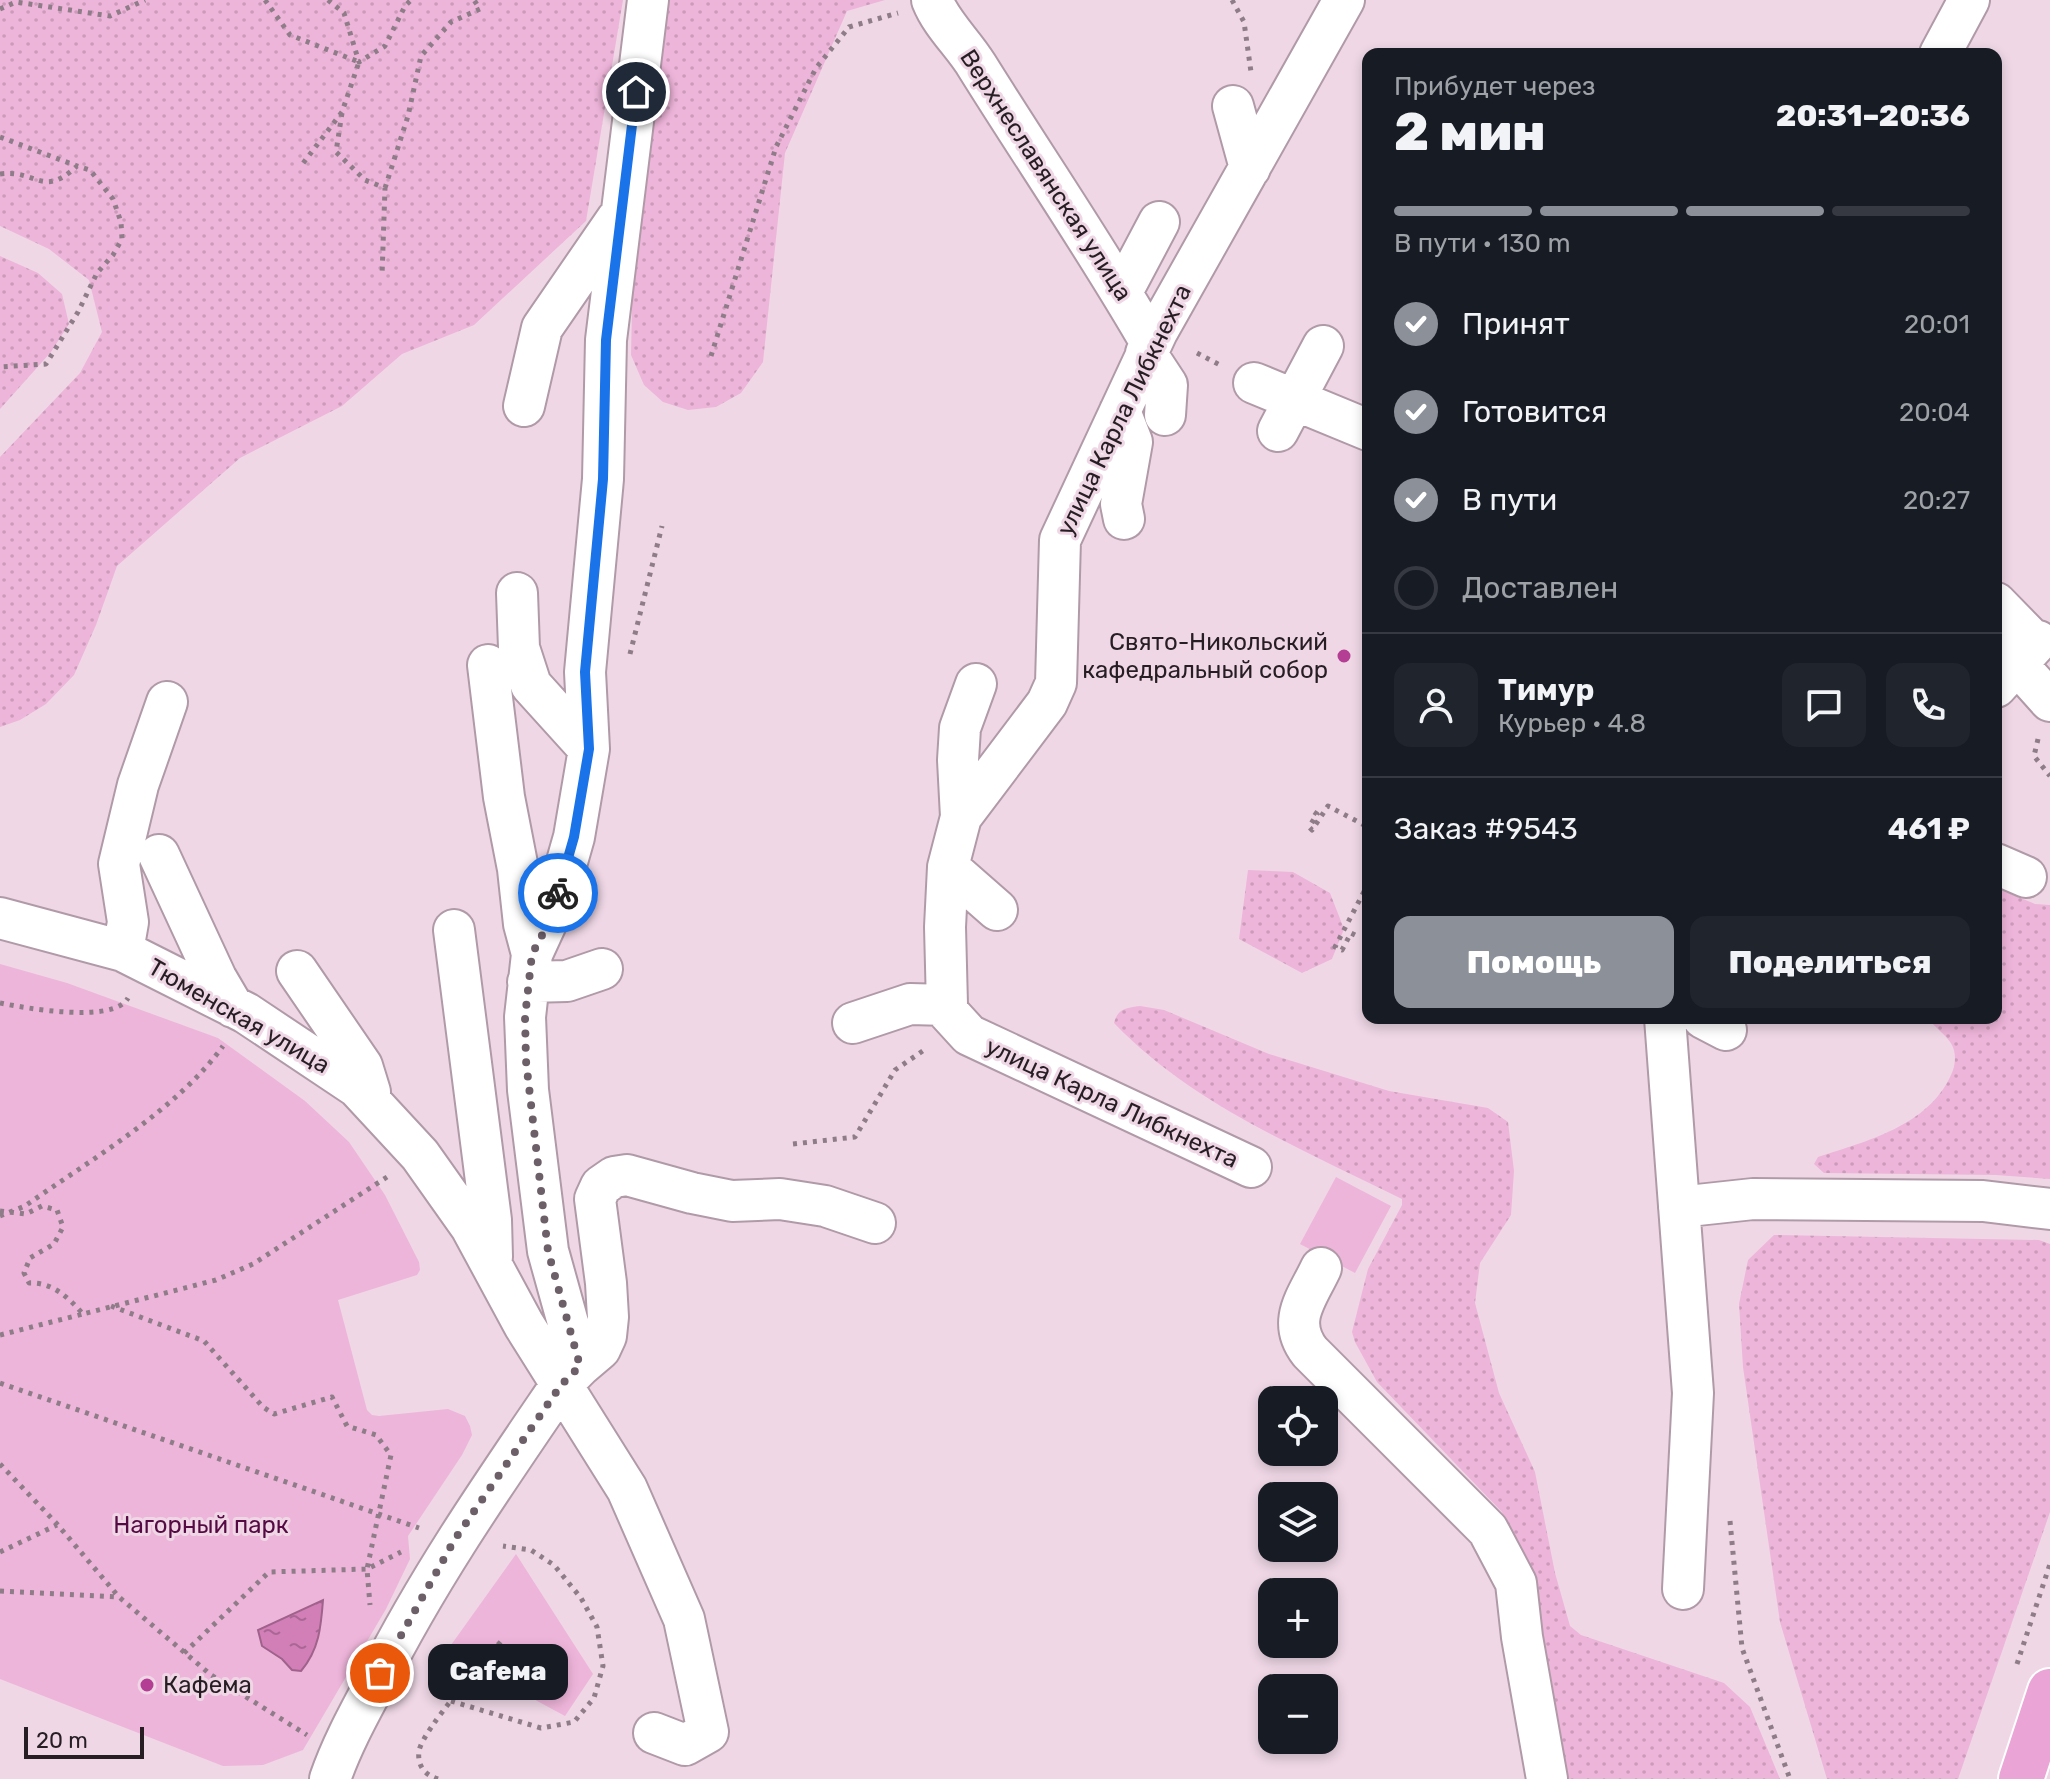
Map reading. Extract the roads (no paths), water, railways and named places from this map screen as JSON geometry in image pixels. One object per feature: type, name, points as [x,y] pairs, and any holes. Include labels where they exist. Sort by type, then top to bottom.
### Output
[{"type":"main road","points":[[2021,1779],[2050,1691]]},
{"type":"street","points":[[530,968],[555,904],[574,837],[589,749],[585,672],[603,479],[606,340],[648,0]]},
{"type":"street","points":[[1311,0],[1314,53]]},
{"type":"street","name":"улица Карла Либкнехта","points":[[1251,1167],[969,1035],[948,1012],[947,1005],[945,927],[948,867],[961,817],[1047,703],[1056,683],[1060,540],[1152,343],[1344,0]]},
{"type":"street","points":[[1943,48],[1969,0]]},
{"type":"street","name":"Верхнеславянская улица","points":[[926,7],[976,63],[1152,343],[1167,385],[1165,415]]},
{"type":"street","points":[[1233,106],[1250,168]]},
{"type":"street","points":[[524,406],[542,328],[620,216]]},
{"type":"street","points":[[1122,292],[1159,222]]},
{"type":"street","points":[[1286,416],[1323,346]]},
{"type":"street","points":[[1254,383],[1286,416],[1362,429]]},
{"type":"street","points":[[1120,411],[1132,442],[1121,504],[1124,519]]},
{"type":"street","points":[[517,593],[519,648],[531,685],[589,749]]},
{"type":"street","points":[[2002,617],[2019,655],[2050,701]]},
{"type":"street","points":[[488,665],[530,968],[525,1017],[528,1090],[546,1237],[570,1376]]},
{"type":"street","points":[[961,817],[960,728],[976,684]]},
{"type":"street","points":[[134,956],[119,864],[138,785],[167,702]]},
{"type":"street","points":[[159,855],[216,978],[240,1010]]},
{"type":"street","points":[[948,867],[997,910]]},
{"type":"street","name":"Тюменская улица","points":[[0,918],[134,956],[240,1010],[337,1072],[373,1103],[420,1155],[493,1261],[524,1325],[570,1376],[627,1489],[684,1619],[708,1732],[685,1745],[654,1733]]},
{"type":"street","points":[[454,930],[491,1220],[493,1261]]},
{"type":"street","points":[[530,968],[567,981],[602,969]]},
{"type":"street","points":[[297,971],[362,1066],[373,1103]]},
{"type":"street","points":[[853,1023],[910,1004],[947,1005]]},
{"type":"street","points":[[1665,1024],[1693,1393],[1683,1589]]},
{"type":"street","points":[[334,1767],[403,1629],[455,1539],[570,1376],[600,1349],[606,1336],[606,1283],[595,1199],[601,1186],[614,1177],[627,1175],[732,1201],[780,1199],[825,1206],[875,1223]]},
{"type":"street","points":[[1679,1207],[1753,1199],[1983,1201],[2050,1209]]},
{"type":"street","points":[[1321,1268],[1300,1311],[1297,1326],[1300,1339],[1488,1530],[1516,1583],[1522,1637],[1547,1779]]},
{"type":"water","points":[[323,1600],[320,1629],[312,1655],[301,1671],[292,1670],[262,1646],[258,1630]]},
{"type":"place","name":"Свято-Никольский кафедральный собор","points":[[1344,656]]},
{"type":"place","name":"Cafeма","points":[[380,1673]]},
{"type":"place","name":"Кафема","points":[[147,1685]]},
{"type":"park label","name":"Нагорный парк","points":[[201,1525]]}]
